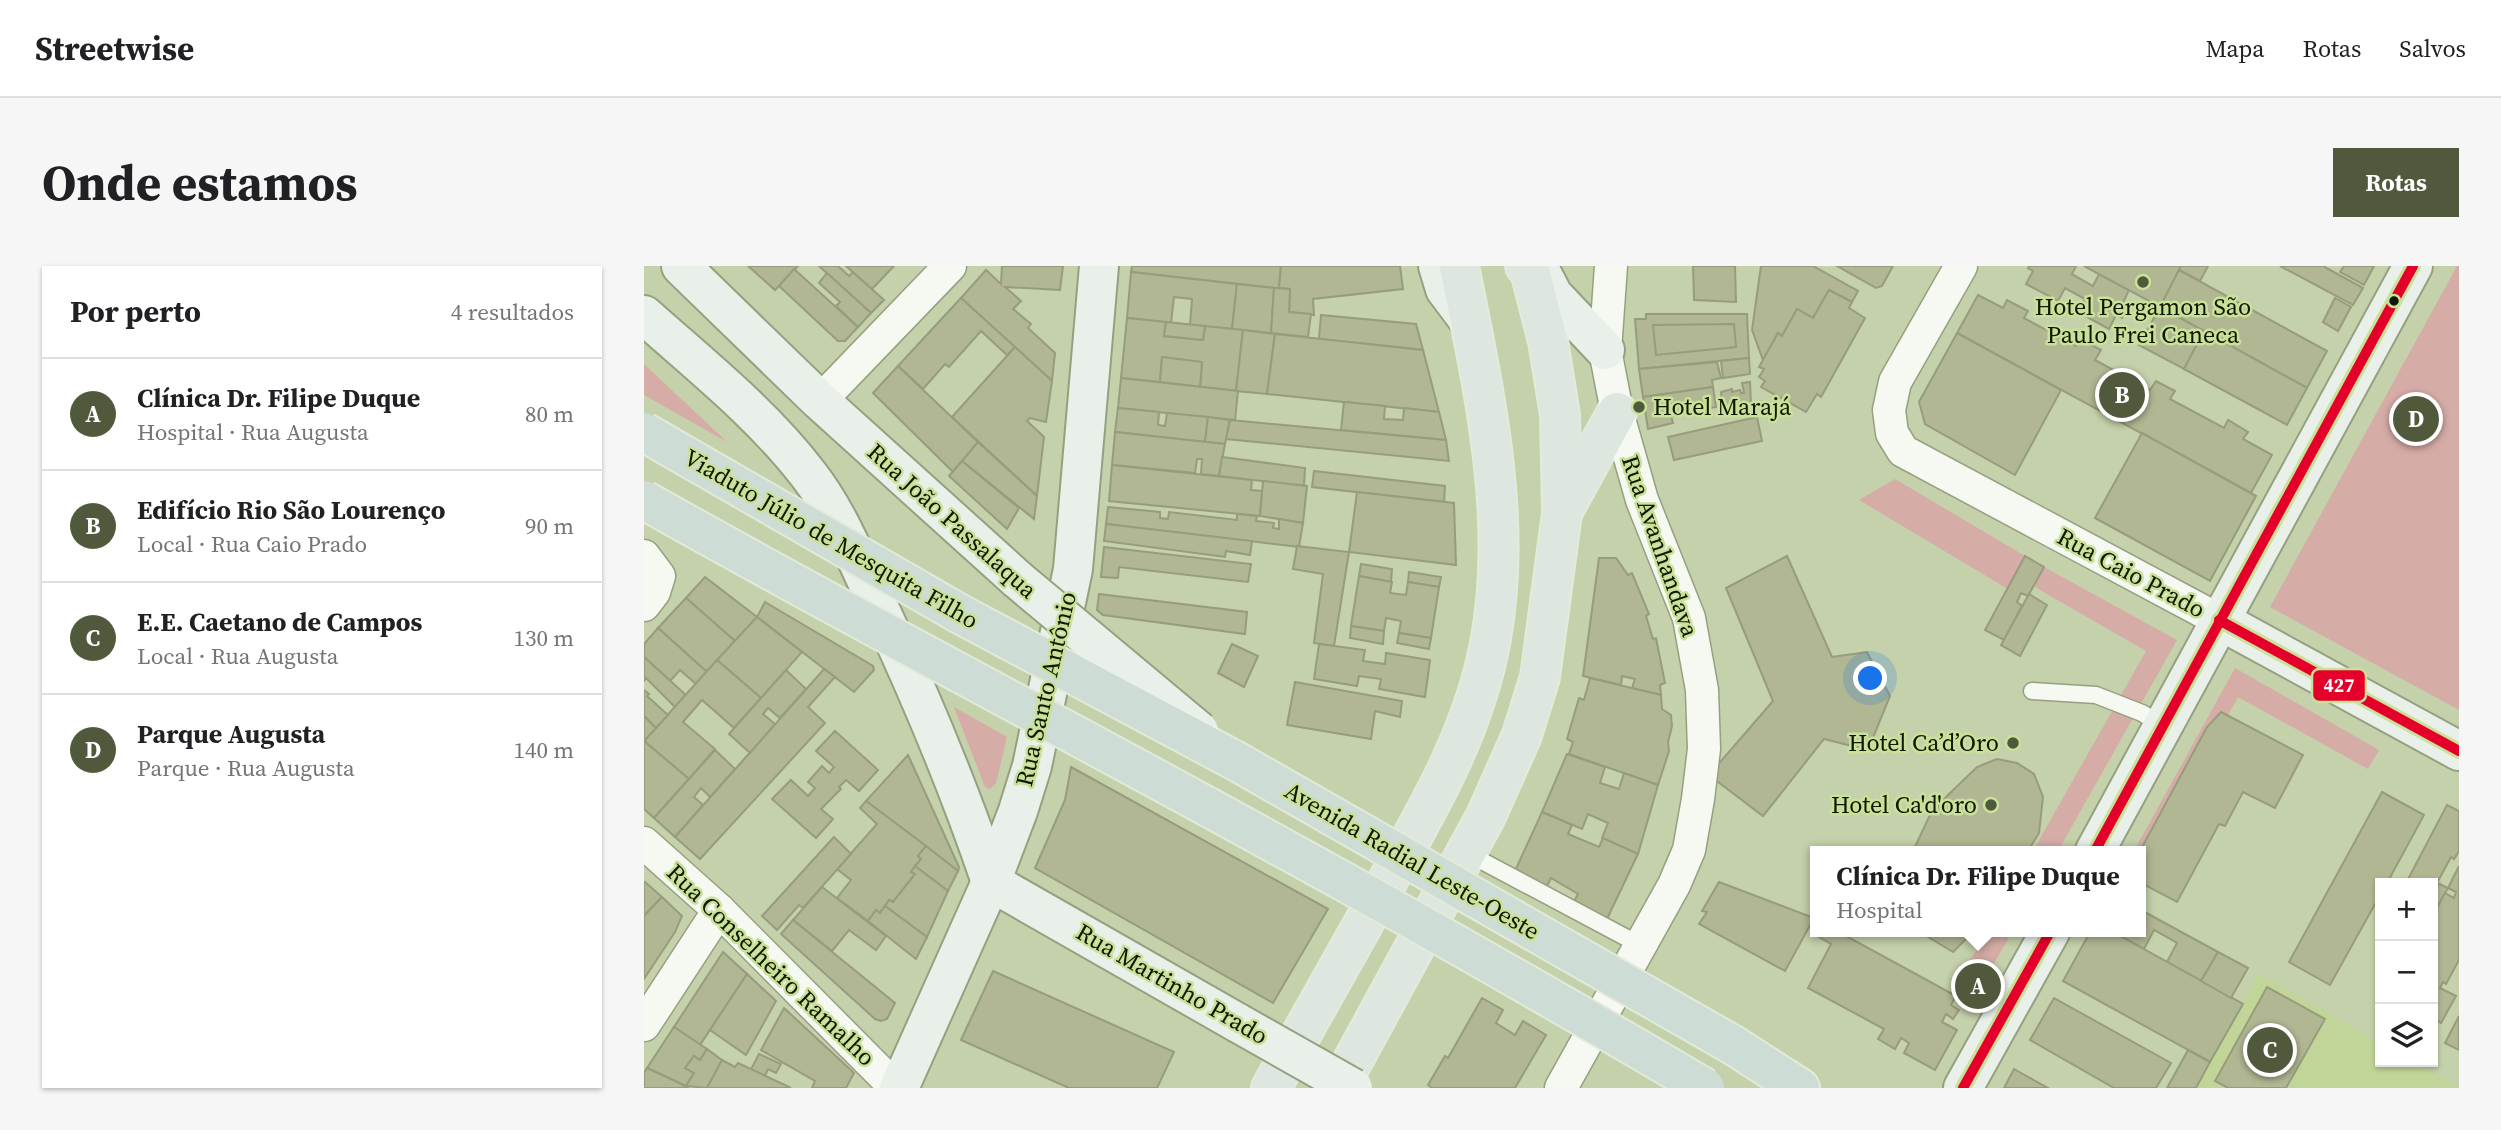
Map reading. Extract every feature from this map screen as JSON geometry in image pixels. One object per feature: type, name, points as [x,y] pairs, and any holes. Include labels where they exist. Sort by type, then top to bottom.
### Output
[{"type":"highway","name":"Viaduto Júlio de Mesquita Filho","points":[[644,432],[1018,646]]},
{"type":"highway","name":"Avenida Radial Leste-Oeste","points":[[644,500],[798,587],[1290,852],[1551,998],[1705,1088]]},
{"type":"highway","name":"Avenida Radial Leste-Oeste","points":[[1018,646],[1236,761],[1733,1045],[1800,1088]]},
{"type":"main road","name":"Rua João Passalaqua","points":[[681,266],[858,436],[1077,631],[1236,761]]},
{"type":"main road","name":"Rua Santo Antônio","points":[[898,1088],[991,881],[1032,766],[1073,569],[1099,266]]},
{"type":"main road","points":[[1438,266],[1445,289],[1470,322]]},
{"type":"main road","points":[[1271,1088],[1443,782],[1477,700],[1491,638],[1498,578],[1497,498],[1483,389],[1459,266]]},
{"type":"main road","points":[[2098,846],[2413,266]]},
{"type":"main road","points":[[1535,273],[1605,350]]},
{"type":"main road","points":[[1338,1088],[1467,853],[1522,735],[1539,677],[1562,513],[1560,415],[1535,273]]},
{"type":"main road","points":[[644,315],[764,423],[807,472],[830,504],[923,703],[970,820],[991,881]]},
{"type":"main road","points":[[1562,513],[1618,412]]},
{"type":"main road","name":"Rua Caio Prado","points":[[2219,620],[2459,751]]},
{"type":"main road","name":"Rua Martinho Prado","points":[[991,881],[1353,1088]]},
{"type":"main road","points":[[1964,1088],[2047,937]]},
{"type":"street","points":[[820,401],[950,266]]},
{"type":"street","name":"Rua Avanhandava","points":[[1535,273],[1583,294],[1597,288],[1610,266]]},
{"type":"street","name":"Rua Avanhandava","points":[[1561,1088],[1674,885],[1689,850],[1704,749],[1703,702],[1689,618],[1642,500],[1618,412],[1605,350],[1610,266]]},
{"type":"street","name":"Rua Caio Prado","points":[[1961,266],[1895,383],[1889,410],[1892,433],[1903,451],[2219,620]]},
{"type":"street","points":[[644,605],[659,583],[651,564]]},
{"type":"street","name":"Rua Conselheiro Ramalho","points":[[644,843],[719,910],[898,1088]]},
{"type":"street","points":[[644,1025],[719,910]]},
{"type":"lane","points":[[2032,691],[2096,695],[2142,713],[2164,726]]},
{"type":"lane","points":[[1467,853],[1640,945]]},
{"type":"shaded area","points":[[2459,266],[2459,710],[2270,607]]},
{"type":"shaded area","points":[[644,364],[727,442],[644,395]]},
{"type":"shaded area","points":[[1895,479],[2025,556],[2008,589],[1859,500]]},
{"type":"shaded area","points":[[2044,567],[2177,640],[2061,846],[2036,846],[2146,651],[2033,586]]},
{"type":"shaded area","points":[[2235,668],[2379,750],[2368,769],[2238,697],[2146,863],[2146,846],[2137,846]]},
{"type":"shaded area","points":[[954,707],[1007,737],[996,783],[990,789],[985,787]]},
{"type":"shaded area","points":[[1984,937],[2009,937],[1985,979],[1966,968]]},
{"type":"shaded area","points":[[2259,974],[2375,1040],[2375,1067],[2423,1067],[2459,1088],[2196,1088]]},
{"type":"building","points":[[748,266],[798,266],[775,290]]},
{"type":"building","points":[[819,266],[838,266],[849,276],[853,272],[884,300],[871,313]]},
{"type":"building","points":[[846,266],[894,266],[872,289]]},
{"type":"building","points":[[1002,266],[1063,266],[1060,290],[1005,287],[1021,301],[1013,309],[1031,324],[1028,328],[1055,353],[1052,381],[961,298],[986,270],[1001,284]]},
{"type":"building","points":[[1132,266],[1281,266],[1279,288],[1274,288],[1131,272]]},
{"type":"building","points":[[1281,266],[1400,266],[1403,289],[1313,299],[1314,315],[1289,312],[1290,289],[1279,288]]},
{"type":"building","points":[[1693,266],[1735,266],[1736,302],[1694,300]]},
{"type":"building","points":[[1761,266],[1813,266],[1858,291],[1852,302],[1829,290],[1813,318],[1797,309],[1782,336],[1778,333],[1763,360],[1752,330]]},
{"type":"building","points":[[1837,266],[1893,266],[1882,286],[1876,288]]},
{"type":"building","points":[[2029,266],[2076,266],[2072,274],[2093,286],[2099,274],[2129,290],[2123,303],[2129,306],[2122,318],[2116,315],[2109,329],[2078,312],[2085,299],[2065,288],[2058,301],[2026,284],[2033,271]]},
{"type":"building","name":"Hotel Pergamon São Paulo Frei Caneca","points":[[2084,266],[2181,266],[2160,307]]},
{"type":"building","points":[[2181,266],[2208,266],[2200,281],[2179,270]]},
{"type":"building","points":[[2280,266],[2323,266],[2363,288],[2353,305]]},
{"type":"building","points":[[2344,266],[2374,266],[2364,285],[2340,272]]},
{"type":"building","points":[[794,269],[858,327],[845,341],[838,341],[779,286]]},
{"type":"building","points":[[2179,270],[2327,351],[2307,388],[2160,307]]},
{"type":"building","points":[[1131,272],[1237,284],[1232,329],[1190,325],[1192,299],[1174,297],[1171,323],[1127,318]]},
{"type":"building","points":[[827,273],[871,313],[858,327],[836,306],[840,302],[819,283]]},
{"type":"building","points":[[1237,284],[1274,288],[1271,333],[1232,329]]},
{"type":"building","points":[[1274,288],[1290,289],[1289,312],[1311,314],[1308,337],[1271,333]]},
{"type":"building","points":[[1829,290],[1852,302],[1849,308],[1865,318],[1821,397],[1817,394],[1806,412],[1761,387],[1765,381],[1759,377],[1764,369],[1759,367],[1778,333],[1782,336],[1797,309],[1813,318]]},
{"type":"building","points":[[1978,295],[2003,308],[2007,300],[2028,311],[2024,318],[2076,346],[2080,339],[2101,350],[2095,360],[2150,390],[2156,381],[2175,391],[2170,399],[2224,428],[2228,420],[2248,432],[2243,439],[2272,455],[2251,493],[1957,333]]},
{"type":"building","points":[[961,298],[1015,347],[1007,355],[981,331],[949,367],[945,364],[923,389],[898,366]]},
{"type":"building","points":[[2335,298],[2351,307],[2338,331],[2323,322]]},
{"type":"building","points":[[2160,307],[2204,331],[2184,369],[2139,345]]},
{"type":"building","points":[[1646,314],[1747,314],[1749,358],[1639,369],[1635,319],[1646,319]]},
{"type":"building","points":[[1321,315],[1416,324],[1423,350],[1319,339]]},
{"type":"building","points":[[1127,318],[1166,322],[1164,336],[1203,340],[1205,326],[1243,330],[1236,391],[1200,387],[1202,362],[1162,357],[1160,382],[1121,378]]},
{"type":"building","points":[[1166,322],[1205,326],[1203,340],[1164,336]]},
{"type":"building","points":[[1734,324],[1736,347],[1656,355],[1653,325]]},
{"type":"building","points":[[1243,330],[1275,334],[1267,394],[1236,391]]},
{"type":"building","points":[[2204,331],[2307,388],[2287,425],[2184,369]]},
{"type":"building","points":[[1957,333],[2061,390],[2015,475],[1925,424],[1919,402]]},
{"type":"building","points":[[1275,334],[1423,350],[1439,412],[1267,394]]},
{"type":"building","points":[[1015,347],[1052,381],[1046,422],[1030,418],[1027,421],[1044,437],[1037,496],[952,417]]},
{"type":"building","points":[[1162,357],[1202,362],[1200,387],[1160,382]]},
{"type":"building","points":[[1749,358],[1750,374],[1723,378],[1721,361]]},
{"type":"building","points":[[1717,362],[1721,378],[1712,380],[1713,387],[1643,397],[1639,369]]},
{"type":"building","points":[[898,366],[978,442],[953,472],[873,393]]},
{"type":"building","points":[[1121,378],[1238,391],[1235,420],[1118,408]]},
{"type":"building","points":[[1750,382],[1751,406],[1723,412],[1721,392],[1732,389],[1732,392],[1740,390],[1744,393],[1742,383]]},
{"type":"building","points":[[1713,387],[1716,407],[1671,416],[1673,423],[1648,429],[1643,397]]},
{"type":"building","points":[[1344,402],[1385,406],[1384,419],[1403,420],[1404,408],[1439,412],[1446,440],[1341,430]]},
{"type":"building","points":[[1118,408],[1159,412],[1158,425],[1165,426],[1167,413],[1208,417],[1205,442],[1115,432]]},
{"type":"building","points":[[1208,417],[1230,420],[1225,444],[1205,442]]},
{"type":"building","points":[[1757,417],[1762,441],[1674,460],[1668,437]]},
{"type":"building","points":[[1230,420],[1446,440],[1449,461],[1226,439]]},
{"type":"building","points":[[1115,432],[1225,444],[1219,476],[1201,474],[1202,459],[1197,459],[1195,473],[1112,465]]},
{"type":"building","points":[[2142,433],[2256,496],[2210,581],[2095,518]]},
{"type":"building","points":[[978,442],[1037,496],[1034,519],[962,461]]},
{"type":"building","points":[[1222,457],[1305,468],[1304,486],[1219,476]]},
{"type":"building","points":[[962,461],[1019,508],[1007,529],[949,476]]},
{"type":"building","points":[[1112,465],[1252,480],[1251,490],[1262,491],[1260,516],[1109,501]]},
{"type":"building","points":[[1314,471],[1445,486],[1444,502],[1312,487]]},
{"type":"building","points":[[1263,481],[1307,486],[1303,523],[1260,516]]},
{"type":"building","points":[[1357,492],[1454,503],[1456,565],[1349,552]]},
{"type":"building","points":[[1108,507],[1160,512],[1160,518],[1168,519],[1169,512],[1237,520],[1237,514],[1257,516],[1256,521],[1274,523],[1273,528],[1279,529],[1279,519],[1303,523],[1299,547],[1106,524]]},
{"type":"building","points":[[1106,524],[1252,541],[1250,555],[1226,551],[1225,557],[1104,541]]},
{"type":"building","points":[[1297,546],[1349,552],[1334,646],[1314,643],[1323,574],[1293,569]]},
{"type":"building","points":[[1104,547],[1251,564],[1248,582],[1119,567],[1118,578],[1101,577]]},
{"type":"building","points":[[1787,556],[1832,657],[1867,652],[1890,696],[1868,750],[1824,739],[1763,816],[1709,775],[1773,701],[1726,588]]},
{"type":"building","points":[[2025,556],[2044,567],[2028,596],[2021,593],[2017,602],[2022,606],[2004,640],[1985,630]]},
{"type":"building","points":[[1599,558],[1616,558],[1628,575],[1632,573],[1649,614],[1646,616],[1653,639],[1656,638],[1665,683],[1660,685],[1661,695],[1632,688],[1635,679],[1622,676],[1621,685],[1583,676]]},
{"type":"building","points":[[1361,564],[1392,569],[1391,582],[1359,576]]},
{"type":"building","points":[[1409,572],[1441,577],[1439,587],[1408,582]]},
{"type":"building","points":[[1359,576],[1392,582],[1390,593],[1406,595],[1408,582],[1439,587],[1431,638],[1399,633],[1401,621],[1386,618],[1384,631],[1351,626]]},
{"type":"building","points":[[705,577],[757,617],[735,641],[686,598]]},
{"type":"building","points":[[1099,594],[1247,612],[1245,634],[1103,615],[1097,610]]},
{"type":"building","points":[[2029,594],[2047,605],[2020,656],[2001,645]]},
{"type":"building","points":[[686,598],[735,641],[707,672],[658,628]]},
{"type":"building","points":[[765,602],[873,666],[874,670],[854,692],[757,617]]},
{"type":"building","points":[[757,617],[802,652],[761,698],[717,660]]},
{"type":"building","points":[[1351,626],[1384,631],[1383,644],[1350,638]]},
{"type":"building","points":[[658,628],[707,672],[696,684],[680,670],[670,681],[644,657],[644,644]]},
{"type":"building","points":[[1399,633],[1431,638],[1429,649],[1397,643]]},
{"type":"building","points":[[1232,644],[1258,656],[1244,687],[1218,673]]},
{"type":"building","points":[[1319,644],[1365,650],[1363,661],[1385,664],[1386,653],[1430,660],[1425,697],[1379,689],[1381,679],[1359,676],[1357,686],[1314,679]]},
{"type":"building","points":[[644,657],[686,695],[675,707],[646,678],[644,681]]},
{"type":"building","points":[[717,660],[761,698],[734,728],[702,700],[683,722],[715,749],[689,779],[644,741]]},
{"type":"building","points":[[824,669],[835,677],[808,707],[825,723],[700,859],[675,837]]},
{"type":"building","points":[[786,670],[806,689],[780,718],[768,708],[763,714],[775,724],[750,753],[729,734]]},
{"type":"building","points":[[1590,678],[1661,695],[1662,709],[1671,715],[1672,726],[1669,751],[1658,785],[1569,754],[1573,742],[1567,739],[1579,698],[1584,700]]},
{"type":"building","points":[[1295,682],[1402,701],[1400,717],[1375,711],[1371,739],[1287,725]]},
{"type":"building","points":[[644,690],[668,715],[656,728],[644,716]]},
{"type":"building","points":[[2221,712],[2303,755],[2275,808],[2243,792],[2225,826],[2219,824],[2177,902],[2146,886],[2146,846],[2143,846],[2207,727]]},
{"type":"building","points":[[644,716],[656,728],[644,741]]},
{"type":"building","points":[[835,731],[878,770],[859,791],[846,780],[839,787],[841,789],[821,809],[833,819],[816,838],[772,799],[791,780],[808,796],[815,788],[808,782],[822,766],[829,773],[834,767],[816,751]]},
{"type":"building","points":[[644,741],[689,779],[654,818],[644,809]]},
{"type":"building","points":[[715,750],[735,769],[710,797],[701,788],[694,797],[703,805],[675,837],[654,818]]},
{"type":"building","points":[[1567,754],[1605,767],[1600,783],[1619,789],[1624,773],[1658,785],[1638,854],[1602,838],[1608,823],[1588,814],[1582,829],[1542,812]]},
{"type":"building","points":[[908,755],[959,867],[958,871],[866,801]]},
{"type":"building","name":"Hotel Ca'd'oro","points":[[1997,759],[2017,763],[2034,774],[2043,797],[2039,833],[2031,846],[1915,846],[1929,817],[1977,767]]},
{"type":"building","points":[[1071,767],[1328,909],[1273,1003],[1035,868],[1065,800]]},
{"type":"building","points":[[2382,792],[2424,815],[2390,878],[2375,878],[2375,904],[2330,985],[2289,962]]},
{"type":"building","points":[[866,801],[926,846],[918,856],[921,859],[911,872],[915,874],[893,902],[889,900],[880,913],[876,910],[868,921],[837,898],[851,880],[837,869],[877,824],[860,808]]},
{"type":"building","points":[[2447,805],[2459,811],[2459,851],[2454,859],[2451,857],[2438,881],[2438,878],[2409,878]]},
{"type":"building","points":[[1542,812],[1572,825],[1568,834],[1599,847],[1603,838],[1638,854],[1606,921],[1573,903],[1578,894],[1551,878],[1546,888],[1515,871]]},
{"type":"building","points":[[834,837],[851,854],[803,908],[799,905],[777,930],[762,916]]},
{"type":"building","points":[[926,846],[958,871],[948,891],[915,866],[921,859],[918,856]]},
{"type":"building","points":[[915,866],[948,891],[927,937],[885,906],[889,900],[893,902],[915,874],[911,872]]},
{"type":"building","points":[[2459,866],[2459,960],[2446,984],[2443,982],[2440,988],[2456,996],[2441,1023],[2438,1021],[2438,906],[2445,893],[2454,898],[2456,892],[2448,888]]},
{"type":"building","points":[[1719,882],[1810,916],[1810,925],[1785,971],[1699,924],[1707,912],[1702,911]]},
{"type":"building","points":[[644,883],[662,897],[644,916]]},
{"type":"building","points":[[2438,883],[2448,888],[2438,906]]},
{"type":"building","points":[[822,887],[886,936],[876,950],[849,930],[832,951],[793,920]]},
{"type":"building","points":[[662,897],[682,916],[675,932],[644,979],[644,916]]},
{"type":"building","points":[[885,906],[927,937],[916,959],[868,921],[876,910],[880,913]]},
{"type":"building","points":[[2146,913],[2218,952],[2201,981],[2167,962],[2177,943],[2154,930],[2144,949],[2122,937],[2146,937]]},
{"type":"building","points":[[793,920],[895,1003],[887,1019],[875,1019],[781,934]]},
{"type":"building","points":[[1819,937],[1848,937],[1956,996],[1951,1005],[1959,1010],[1953,1019],[1946,1014],[1942,1022],[1957,1030],[1935,1070],[1904,1053],[1909,1043],[1901,1038],[1895,1049],[1878,1039],[1884,1029],[1808,988],[1831,944]]},
{"type":"building","points":[[1928,937],[1968,937],[1953,952]]},
{"type":"building","points":[[2087,937],[2122,937],[2243,1004],[2210,1062],[2063,981]]},
{"type":"building","points":[[723,952],[747,974],[700,1045],[674,1027]]},
{"type":"building","points":[[2218,952],[2248,968],[2231,998],[2201,981]]},
{"type":"building","points":[[993,971],[1174,1052],[1157,1088],[1069,1088],[961,1040]]},
{"type":"building","points":[[747,974],[776,1001],[746,1055],[710,1030]]},
{"type":"building","points":[[2267,987],[2325,1019],[2286,1088],[2228,1088],[2215,1081]]},
{"type":"building","points":[[1482,998],[1503,1010],[1496,1023],[1515,1035],[1523,1021],[1546,1035],[1515,1088],[1432,1088],[1428,1085],[1445,1056],[1448,1058]]},
{"type":"building","points":[[2054,998],[2171,1063],[2156,1088],[2114,1088],[2030,1040]]},
{"type":"building","points":[[784,1008],[854,1073],[846,1088],[812,1088],[815,1081],[761,1050]]},
{"type":"building","points":[[2459,1016],[2459,1050],[2445,1043]]},
{"type":"building","points":[[674,1027],[707,1049],[700,1060],[694,1056],[685,1068],[694,1073],[686,1086],[647,1068]]},
{"type":"building","points":[[707,1049],[722,1060],[707,1088],[686,1086],[694,1073],[685,1068],[694,1056],[700,1060]]},
{"type":"building","points":[[2188,1050],[2210,1062],[2196,1088],[2167,1088]]},
{"type":"building","points":[[759,1054],[781,1064],[776,1073],[768,1069],[765,1076],[751,1069]]},
{"type":"building","points":[[722,1060],[735,1067],[738,1063],[791,1088],[707,1088]]},
{"type":"building","points":[[647,1068],[689,1088],[644,1088],[644,1073]]},
{"type":"building","points":[[2014,1069],[2048,1088],[2004,1088]]},
{"type":"transit line","name":"427","points":[[2098,846],[2413,266]]},
{"type":"transit line","name":"427","points":[[2219,620],[2459,751]]},
{"type":"transit line","name":"427","points":[[1963,1088],[2047,937]]},
{"type":"place","name":"Hotel Pergamon São Paulo Frei Caneca","points":[[2143,282]]},
{"type":"place","name":"Edifício Rio São Lourenço","points":[[2122,395]]},
{"type":"place","name":"Hotel Marajá","points":[[1639,407]]},
{"type":"place","name":"Parque Augusta","points":[[2416,419]]},
{"type":"place","name":"Hotel Ca’d’Oro","points":[[2013,743]]},
{"type":"place","name":"Hotel Ca'd'oro","points":[[1991,805]]},
{"type":"place","name":"Clínica Dr. Filipe Duque","points":[[1978,986]]},
{"type":"place","name":"E.E. Caetano de Campos","points":[[2270,1050]]}]
